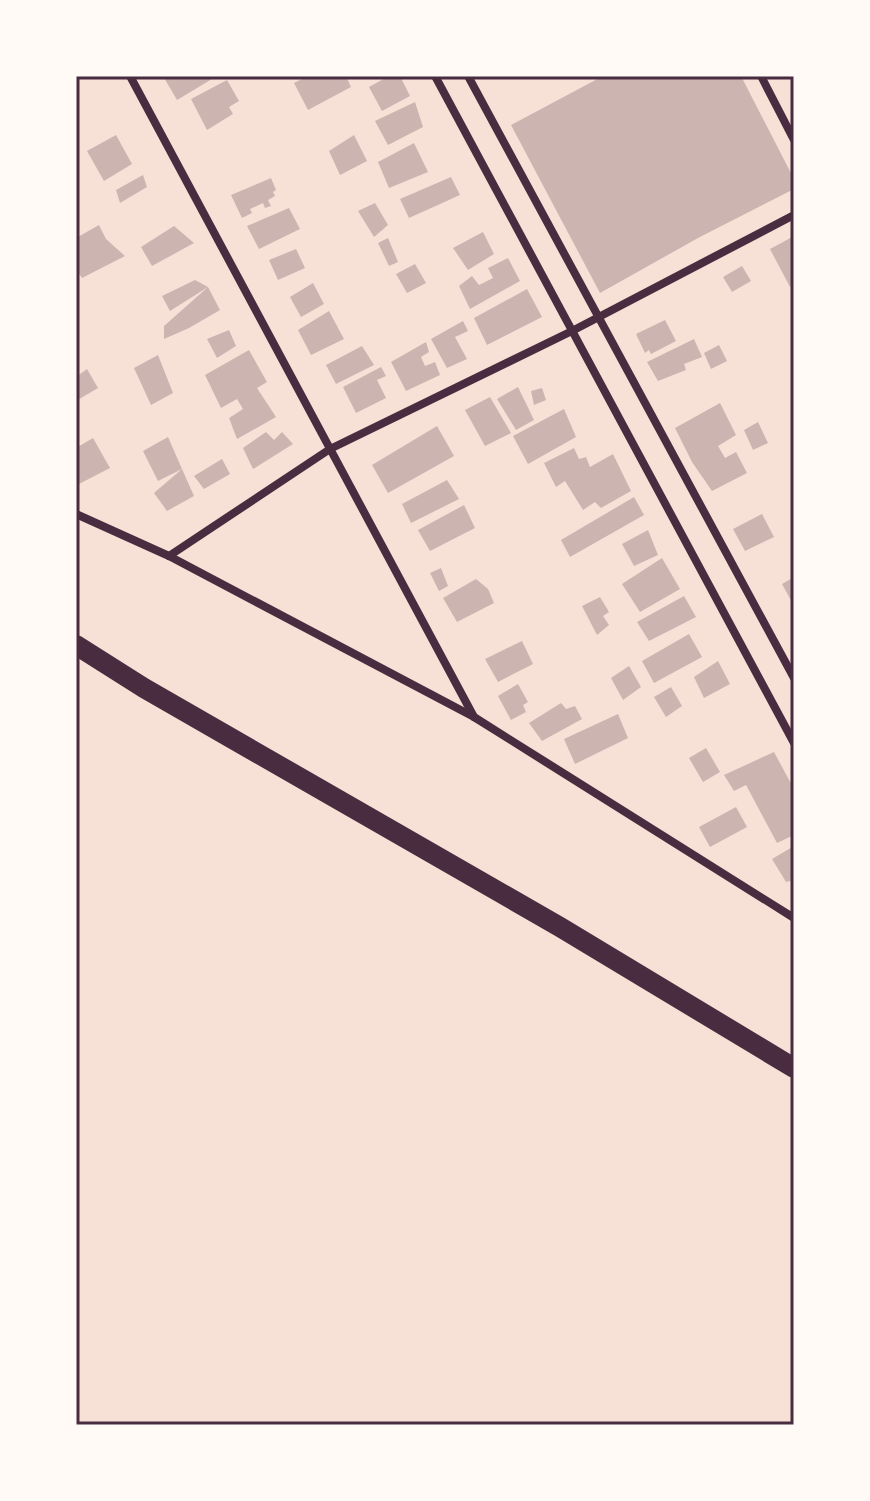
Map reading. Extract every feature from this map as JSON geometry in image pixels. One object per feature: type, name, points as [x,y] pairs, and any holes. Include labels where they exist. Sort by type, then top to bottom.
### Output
[{"type":"main road","points":[[76,645],[144,688],[560,927],[794,1068]]},
{"type":"street","points":[[130,76],[474,717]]},
{"type":"street","points":[[435,76],[794,743]]},
{"type":"street","points":[[468,76],[794,678]]},
{"type":"street","points":[[761,76],[794,140]]},
{"type":"street","points":[[169,556],[330,449],[598,318],[794,215]]},
{"type":"street","points":[[76,514],[169,556],[474,717],[794,918]]},
{"type":"building","points":[[163,76],[217,76],[177,100]]},
{"type":"building","points":[[308,76],[346,76],[351,87],[308,110],[294,83]]},
{"type":"building","points":[[389,76],[400,76],[410,96],[382,111],[369,87]]},
{"type":"building","points":[[603,76],[741,76],[794,179],[794,189],[600,293],[511,125]]},
{"type":"building","points":[[227,80],[239,101],[229,107],[233,114],[207,130],[191,99]]},
{"type":"building","points":[[415,102],[423,127],[388,145],[375,121]]},
{"type":"building","points":[[116,135],[132,164],[104,181],[87,151]]},
{"type":"building","points":[[354,135],[367,161],[340,175],[329,151]]},
{"type":"building","points":[[414,143],[428,172],[389,188],[378,162]]},
{"type":"building","points":[[143,175],[147,187],[120,203],[116,190]]},
{"type":"building","points":[[451,177],[460,195],[409,218],[400,199]]},
{"type":"building","points":[[271,178],[276,190],[273,192],[275,196],[268,200],[271,206],[265,208],[263,203],[250,209],[252,213],[242,218],[231,195]]},
{"type":"building","points":[[375,203],[388,225],[374,237],[358,211]]},
{"type":"building","points":[[289,208],[300,229],[259,249],[247,226]]},
{"type":"building","points":[[99,225],[106,239],[125,256],[82,278],[76,269],[76,238]]},
{"type":"building","points":[[174,226],[194,243],[152,266],[141,247]]},
{"type":"building","points":[[483,232],[494,254],[468,270],[453,248]]},
{"type":"building","points":[[794,236],[794,285],[790,287],[770,249]]},
{"type":"building","points":[[388,238],[398,262],[389,266],[378,243]]},
{"type":"building","points":[[296,249],[305,268],[278,280],[269,260]]},
{"type":"building","points":[[508,258],[520,281],[470,309],[459,286],[472,276],[479,285],[493,278],[488,268]]},
{"type":"building","points":[[415,264],[426,283],[407,293],[396,274]]},
{"type":"building","points":[[742,266],[751,281],[732,292],[723,277]]},
{"type":"building","points":[[195,280],[208,287],[170,311],[162,296]]},
{"type":"building","points":[[313,283],[324,304],[301,317],[290,297]]},
{"type":"building","points":[[208,287],[220,310],[164,339],[164,326]]},
{"type":"building","points":[[527,289],[542,317],[487,345],[474,318]]},
{"type":"building","points":[[329,311],[344,339],[311,355],[298,330]]},
{"type":"building","points":[[665,320],[676,341],[651,354],[649,350],[645,353],[636,334]]},
{"type":"building","points":[[463,321],[468,331],[455,337],[467,359],[447,368],[431,339]]},
{"type":"building","points":[[229,330],[236,346],[217,358],[207,339]]},
{"type":"building","points":[[694,339],[702,357],[684,364],[686,370],[658,381],[647,362]]},
{"type":"building","points":[[426,342],[429,352],[421,357],[425,366],[435,362],[440,375],[406,391],[391,362]]},
{"type":"building","points":[[719,345],[727,361],[711,369],[704,353]]},
{"type":"building","points":[[362,346],[374,365],[336,384],[326,365]]},
{"type":"building","points":[[249,350],[267,382],[257,388],[276,417],[237,439],[229,418],[243,409],[237,399],[221,408],[205,375]]},
{"type":"building","points":[[158,355],[173,393],[151,405],[134,368]]},
{"type":"building","points":[[381,367],[386,376],[377,380],[386,398],[356,413],[343,387]]},
{"type":"building","points":[[87,369],[98,388],[76,401],[76,377]]},
{"type":"building","points":[[518,387],[534,420],[516,430],[497,399]]},
{"type":"building","points":[[542,388],[546,400],[534,405],[531,391]]},
{"type":"building","points":[[490,397],[511,433],[485,446],[465,410]]},
{"type":"building","points":[[720,403],[736,435],[718,446],[725,458],[736,452],[747,473],[712,491],[692,462],[675,428]]},
{"type":"building","points":[[564,409],[576,437],[528,464],[513,436]]},
{"type":"building","points":[[758,422],[768,443],[753,450],[744,430]]},
{"type":"building","points":[[437,426],[454,456],[388,493],[372,465]]},
{"type":"building","points":[[266,432],[274,440],[282,432],[293,444],[253,469],[243,448]]},
{"type":"building","points":[[168,437],[182,469],[158,481],[143,451]]},
{"type":"building","points":[[93,438],[110,468],[79,484],[76,479],[76,448]]},
{"type":"building","points":[[574,448],[579,459],[586,457],[590,467],[613,454],[631,491],[601,508],[595,502],[583,510],[565,481],[556,487],[544,463]]},
{"type":"building","points":[[222,459],[230,474],[204,489],[194,476]]},
{"type":"building","points":[[182,469],[194,496],[167,511],[154,493]]},
{"type":"building","points":[[447,480],[459,499],[411,523],[402,504]]},
{"type":"building","points":[[634,497],[644,515],[570,557],[561,540]]},
{"type":"building","points":[[464,505],[475,528],[430,551],[418,530]]},
{"type":"building","points":[[762,514],[774,537],[745,551],[733,529]]},
{"type":"building","points":[[648,530],[658,555],[634,566],[622,544]]},
{"type":"building","points":[[662,558],[680,589],[640,612],[622,584]]},
{"type":"building","points":[[441,568],[448,586],[439,591],[430,573]]},
{"type":"building","points":[[794,577],[794,606],[782,584]]},
{"type":"building","points":[[476,579],[488,589],[494,603],[457,622],[443,598]]},
{"type":"building","points":[[684,596],[696,617],[649,641],[637,622]]},
{"type":"building","points":[[600,597],[609,612],[603,616],[609,625],[597,635],[582,606]]},
{"type":"building","points":[[689,634],[702,657],[654,683],[642,661]]},
{"type":"building","points":[[522,641],[533,664],[498,682],[485,659]]},
{"type":"building","points":[[718,661],[730,684],[704,698],[694,677]]},
{"type":"building","points":[[629,666],[641,687],[623,700],[611,678]]},
{"type":"building","points":[[518,684],[528,702],[523,705],[526,712],[511,720],[498,696]]},
{"type":"building","points":[[671,687],[682,706],[666,717],[654,697]]},
{"type":"building","points":[[561,703],[566,709],[575,706],[582,719],[542,741],[529,723]]},
{"type":"building","points":[[618,714],[628,738],[575,764],[564,739]]},
{"type":"building","points":[[706,748],[720,772],[703,782],[689,758]]},
{"type":"building","points":[[774,752],[794,789],[794,835],[777,843],[746,785],[734,791],[724,775]]},
{"type":"building","points":[[736,807],[747,827],[710,847],[699,827]]},
{"type":"building","points":[[794,846],[794,880],[786,882],[772,859]]}]
